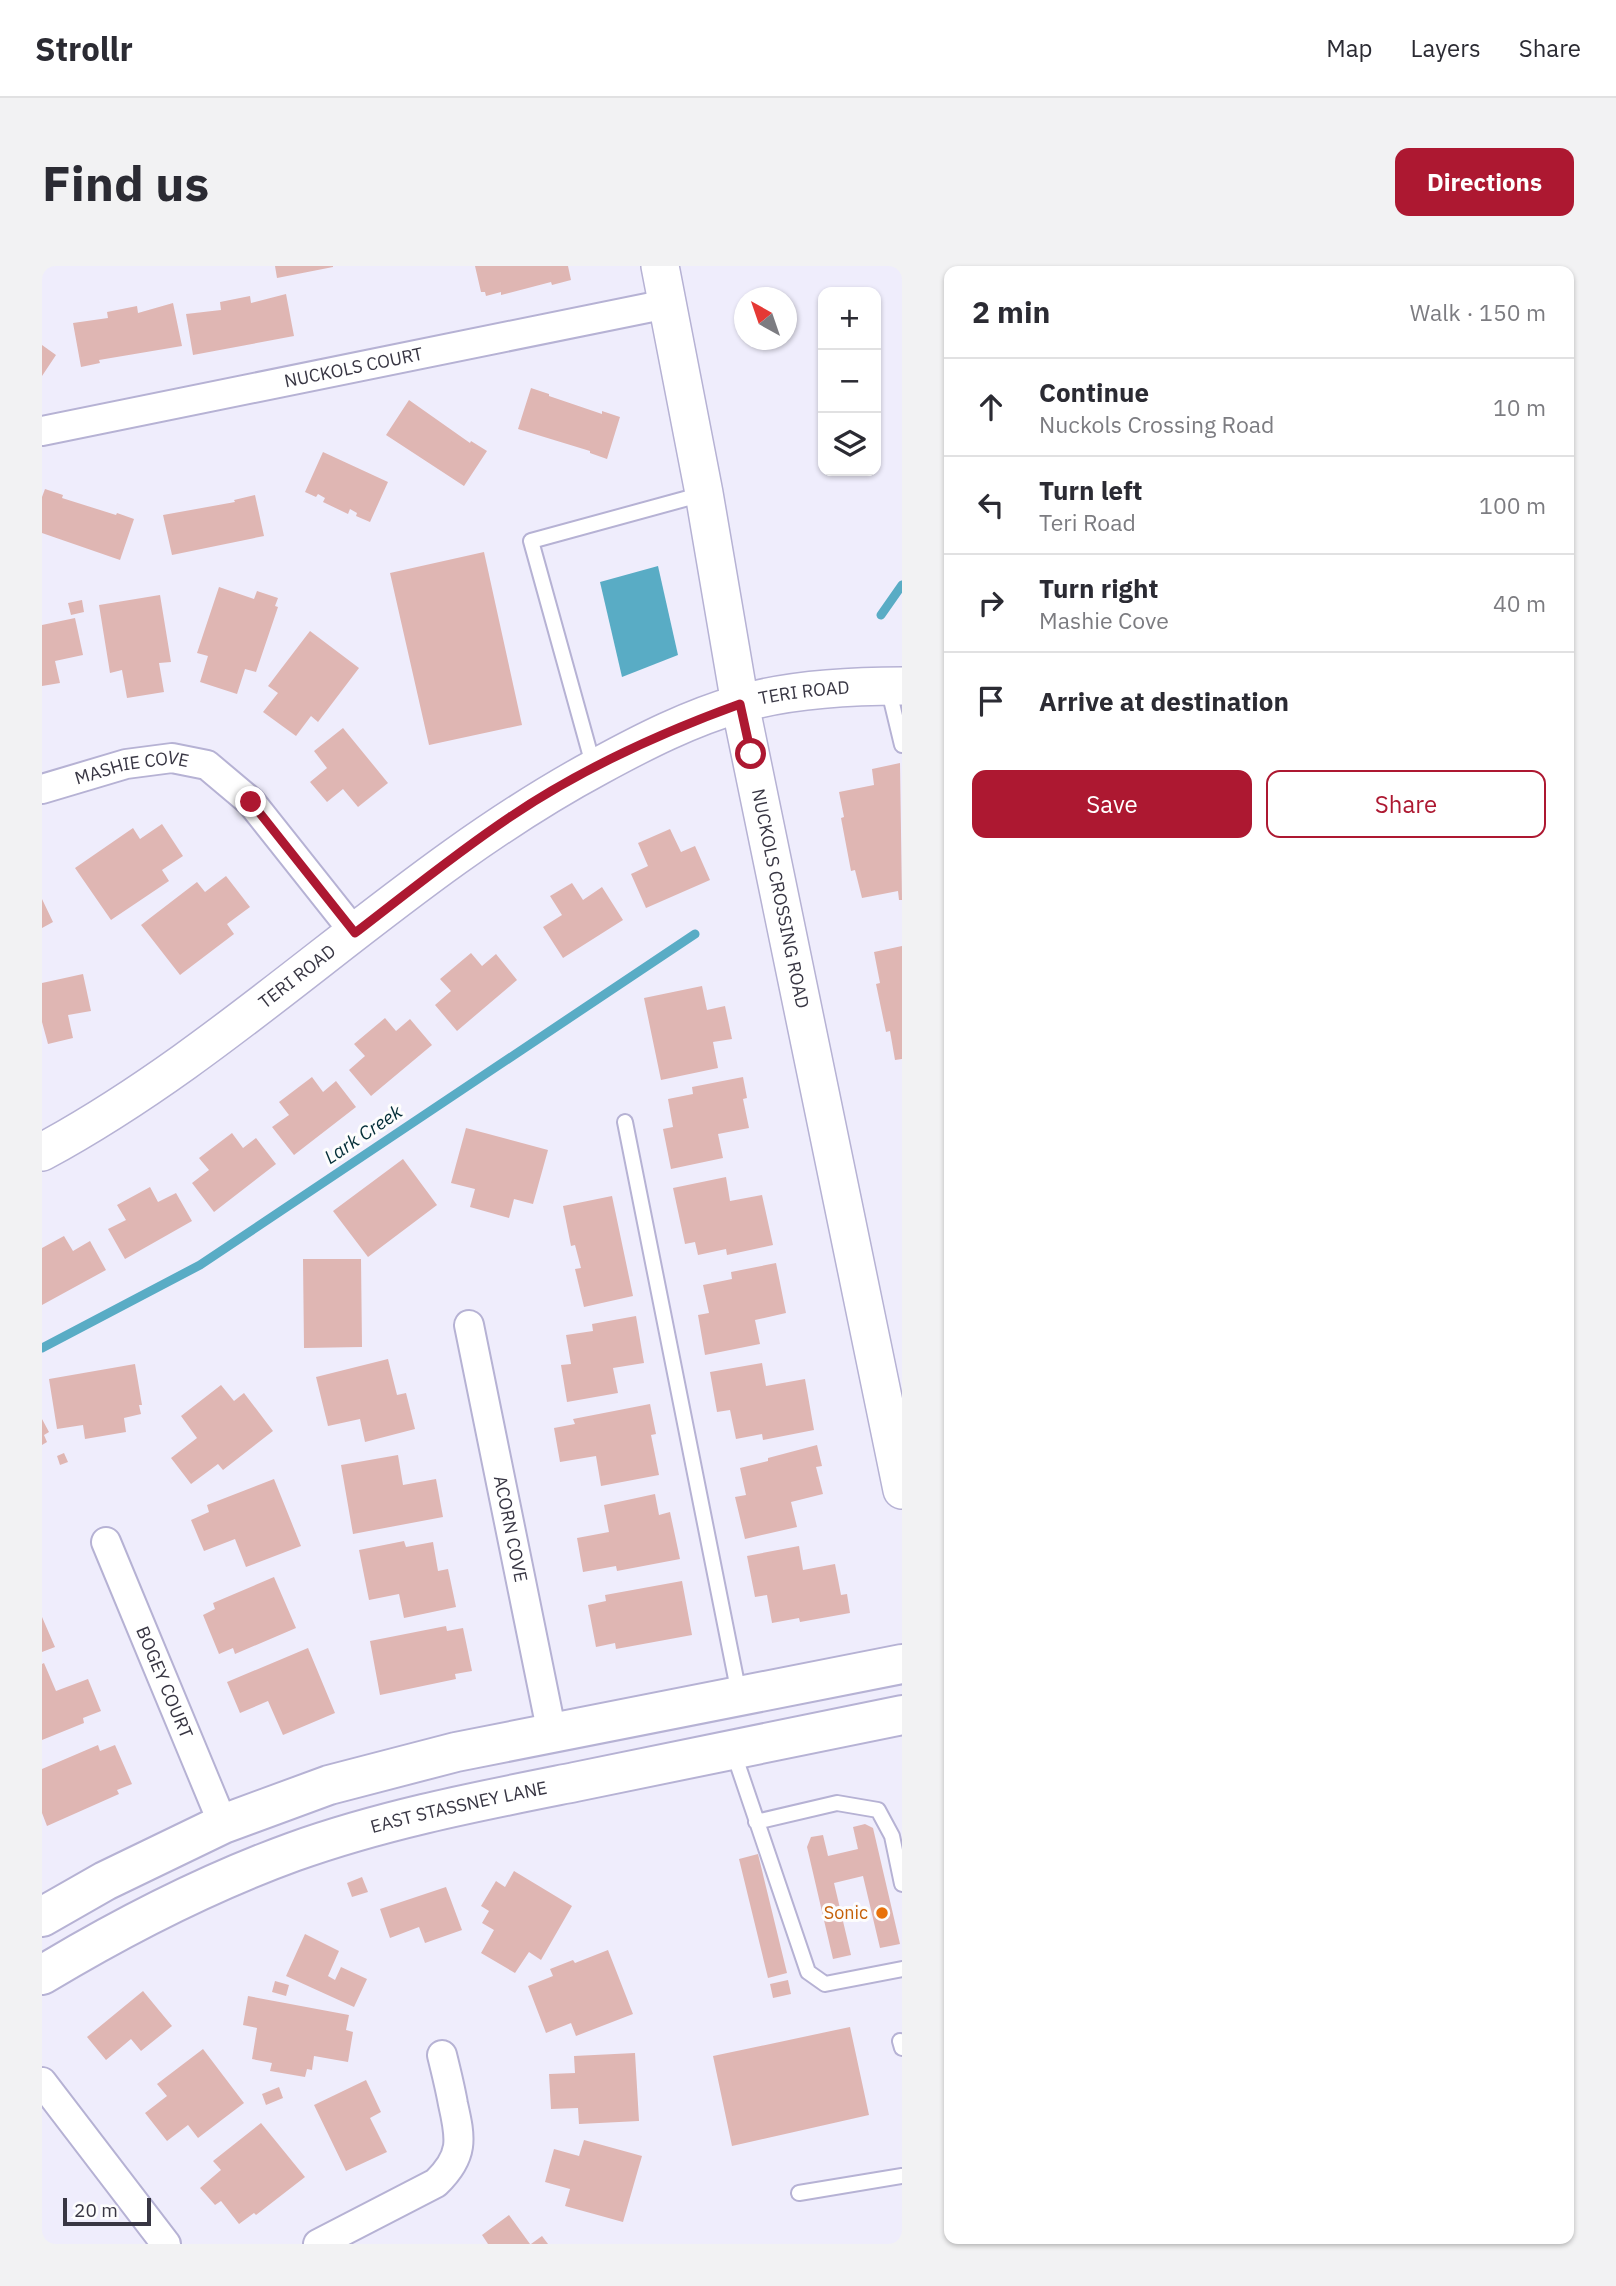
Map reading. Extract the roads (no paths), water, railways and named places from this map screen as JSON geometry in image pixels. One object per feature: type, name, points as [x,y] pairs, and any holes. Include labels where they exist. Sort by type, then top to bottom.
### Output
[{"type":"main road","points":[[42,1917],[105,1881],[223,1824],[329,1785],[456,1752],[902,1664]]},
{"type":"main road","name":"EAST STASSNEY LANE","points":[[42,1975],[180,1899],[243,1872],[349,1834],[466,1804],[902,1714]]},
{"type":"street","name":"NUCKOLS CROSSING ROAD","points":[[660,266],[704,493],[740,704],[902,1490]]},
{"type":"street","name":"NUCKOLS COURT","points":[[42,431],[667,304]]},
{"type":"street","name":"TERI ROAD","points":[[42,1152],[135,1098],[196,1055],[510,817],[594,768],[689,722],[740,704],[810,691],[895,686]]},
{"type":"street","name":"MASHIE COVE","points":[[42,789],[126,764],[172,758],[207,765],[251,802],[355,933]]},
{"type":"street","name":"ACORN COVE","points":[[469,1325],[552,1734]]},
{"type":"street","name":"BOGEY COURT","points":[[106,1542],[223,1824]]},
{"type":"street","points":[[318,2244],[436,2183],[455,2160],[460,2134],[442,2055]]},
{"type":"street","points":[[42,2082],[166,2244]]},
{"type":"lane","points":[[594,768],[531,541],[704,493]]},
{"type":"lane","points":[[895,686],[902,745]]},
{"type":"lane","points":[[625,1122],[739,1696]]},
{"type":"lane","points":[[732,1749],[808,1972],[825,1984],[902,1969]]},
{"type":"lane","points":[[756,1822],[837,1803],[878,1810],[892,1836],[902,1884]]},
{"type":"lane","points":[[799,2193],[902,2176]]},
{"type":"water","points":[[658,566],[678,655],[622,677],[600,582]]},
{"type":"waterway","name":"Lark Creek","points":[[881,615],[902,585]]},
{"type":"waterway","name":"Lark Creek","points":[[42,1348],[200,1265],[695,934]]},
{"type":"place","name":"Sonic","points":[[882,1913]]}]
